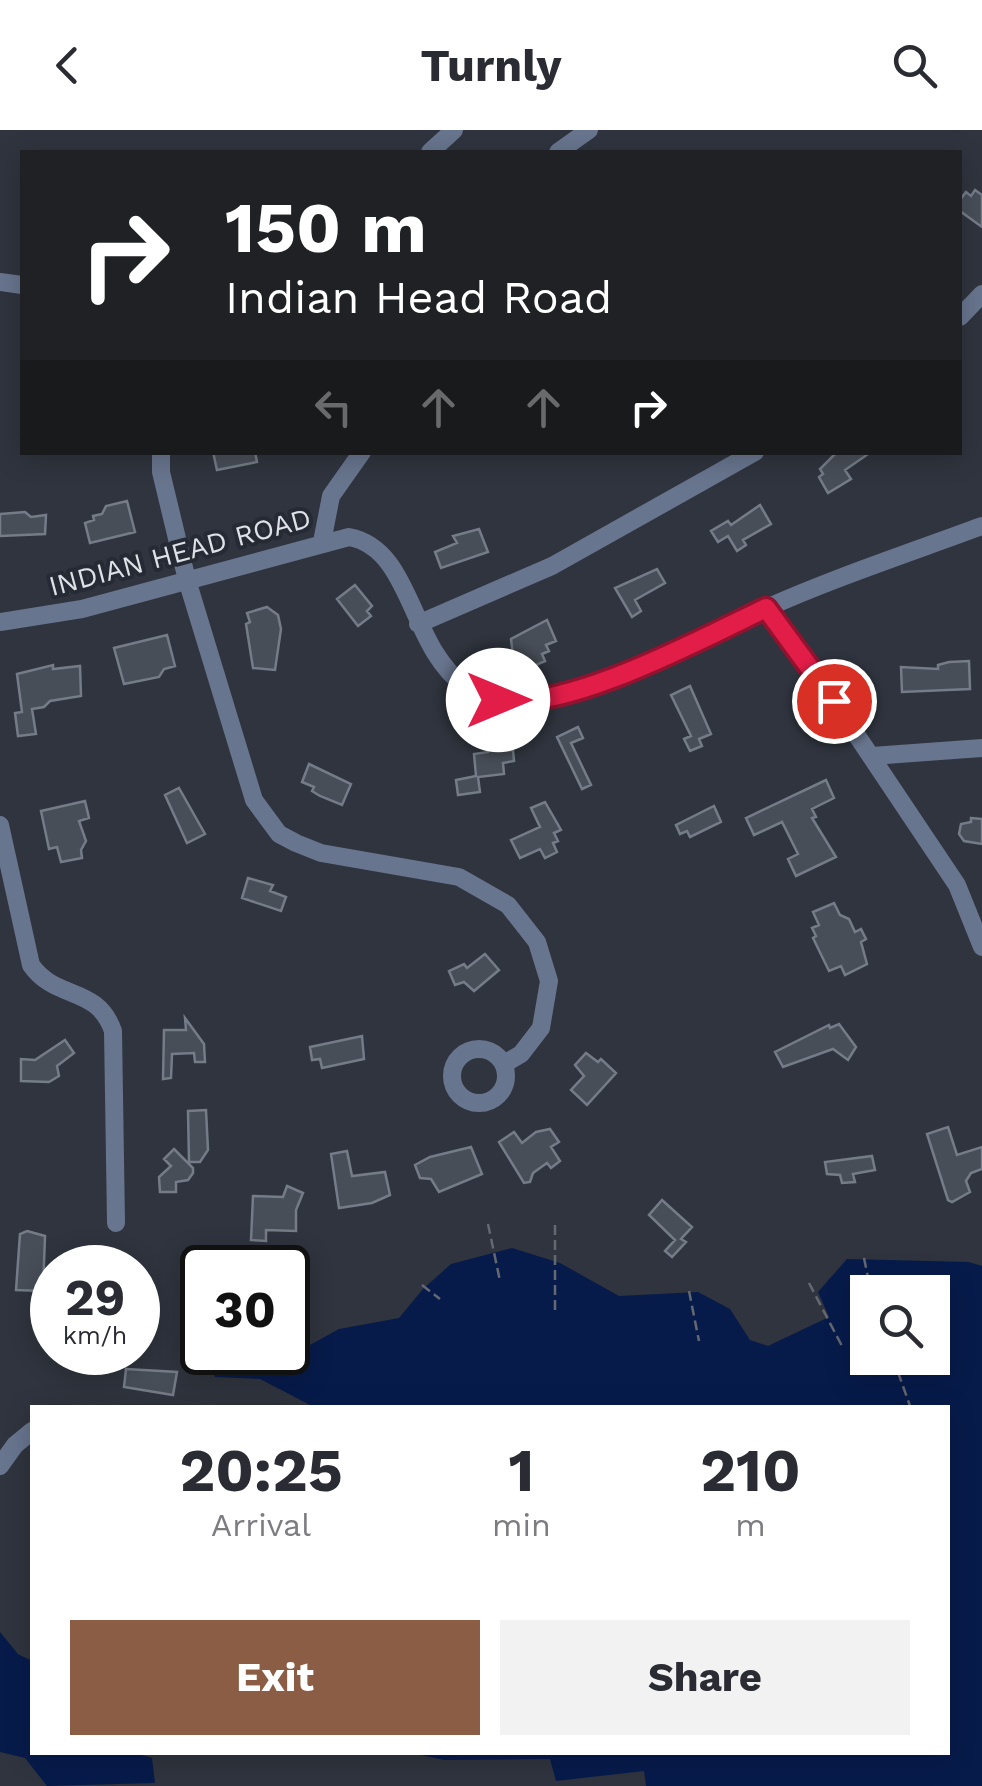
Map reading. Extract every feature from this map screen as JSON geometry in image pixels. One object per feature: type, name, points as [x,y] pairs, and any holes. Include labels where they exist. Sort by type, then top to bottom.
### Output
[{"type":"street","points":[[432,150],[454,130]]},
{"type":"street","points":[[561,150],[589,130]]},
{"type":"street","points":[[962,315],[982,294]]},
{"type":"street","points":[[161,455],[161,472],[188,580],[246,780],[254,800],[279,834],[321,852],[459,877],[508,904],[537,942],[548,981],[541,1028],[521,1054],[504,1064]]},
{"type":"street","points":[[322,542],[331,496],[360,455]]},
{"type":"street","points":[[418,624],[552,566],[750,455]]},
{"type":"street","name":"INDIAN HEAD ROAD","points":[[0,622],[82,609],[349,537],[379,548],[392,565],[438,661],[452,675],[481,695],[516,704],[540,702],[581,690],[766,608],[982,526]]},
{"type":"street","points":[[766,608],[797,646],[956,885],[982,946]]},
{"type":"street","points":[[872,756],[982,748]]},
{"type":"street","points":[[0,825],[31,965],[46,982],[96,1003],[107,1013],[113,1031],[116,1222]]},
{"type":"street","points":[[0,1466],[15,1444],[30,1433]]},
{"type":"path","points":[[488,1224],[500,1281]]},
{"type":"path","points":[[554,1225],[554,1310]]},
{"type":"path","points":[[864,1258],[868,1275]]},
{"type":"path","points":[[808,1283],[843,1348]]},
{"type":"path","points":[[422,1285],[440,1299]]},
{"type":"path","points":[[690,1291],[699,1341]]},
{"type":"path","points":[[899,1375],[910,1405]]},
{"type":"water","points":[[512,1248],[560,1263],[619,1296],[698,1292],[730,1309],[750,1340],[768,1346],[829,1317],[818,1292],[847,1259],[969,1262],[982,1266],[982,1786],[646,1786],[644,1771],[556,1781],[550,1759],[444,1760],[421,1755],[950,1755],[950,1405],[310,1405],[260,1379],[214,1375],[310,1375],[310,1345],[339,1329],[399,1318],[451,1264]]},
{"type":"water","points":[[0,1632],[18,1654],[30,1660],[30,1755],[142,1755],[152,1758],[155,1783],[47,1786],[25,1758],[0,1752]]},
{"type":"building","points":[[975,190],[982,195],[982,227],[962,212],[962,197],[966,192],[971,196]]},
{"type":"building","points":[[214,455],[256,455],[257,462],[217,470]]},
{"type":"building","points":[[834,455],[867,455],[845,470],[851,479],[828,493],[819,477],[823,474],[820,469]]},
{"type":"building","points":[[127,501],[135,532],[90,543],[85,523],[102,514],[106,506]]},
{"type":"building","points":[[760,505],[771,524],[743,540],[746,545],[737,551],[728,536],[718,542],[711,531],[728,521],[731,525]]},
{"type":"building","points":[[25,512],[31,517],[46,515],[45,534],[0,536],[0,514]]},
{"type":"building","points":[[479,529],[488,552],[441,568],[435,552],[457,543],[453,536]]},
{"type":"building","points":[[657,569],[665,583],[635,600],[641,611],[632,617],[615,588]]},
{"type":"building","points":[[355,585],[372,606],[367,611],[371,616],[358,626],[337,599]]},
{"type":"building","points":[[267,607],[278,615],[281,629],[275,670],[253,668],[246,624],[250,622],[247,613]]},
{"type":"building","points":[[547,620],[556,641],[546,645],[549,651],[542,654],[545,661],[529,668],[527,690],[513,656],[511,639]]},
{"type":"building","points":[[167,635],[175,666],[164,669],[159,677],[124,684],[114,648]]},
{"type":"building","points":[[969,661],[970,689],[902,692],[901,667],[938,669],[938,665],[949,662]]},
{"type":"building","points":[[53,665],[53,669],[80,666],[81,696],[50,701],[44,707],[32,709],[36,734],[18,736],[15,713],[22,712],[17,674]]},
{"type":"building","points":[[690,686],[711,734],[699,739],[702,746],[690,751],[684,739],[691,736],[671,695]]},
{"type":"building","points":[[578,727],[583,738],[571,743],[591,785],[582,789],[557,737]]},
{"type":"building","points":[[499,746],[501,751],[513,750],[514,761],[503,763],[504,774],[478,777],[480,792],[458,795],[456,780],[476,776],[474,754]]},
{"type":"building","points":[[309,764],[351,784],[342,805],[320,796],[312,791],[314,787],[302,782]]},
{"type":"building","points":[[826,780],[834,798],[812,809],[816,817],[812,818],[836,857],[796,876],[788,859],[798,854],[782,822],[754,835],[746,818]]},
{"type":"building","points":[[179,788],[205,834],[187,843],[165,795]]},
{"type":"building","points":[[85,801],[89,818],[79,821],[86,841],[82,858],[61,862],[57,847],[49,849],[41,811]]},
{"type":"building","points":[[545,802],[561,830],[554,833],[557,852],[545,858],[540,849],[520,858],[511,840],[540,827],[531,808]]},
{"type":"building","points":[[714,806],[721,822],[690,837],[687,831],[680,834],[676,825]]},
{"type":"building","points":[[971,818],[982,819],[982,844],[964,841],[959,834],[961,824],[971,822]]},
{"type":"building","points":[[248,878],[273,885],[270,891],[286,897],[281,911],[242,898]]},
{"type":"building","points":[[834,903],[855,932],[861,929],[866,939],[861,942],[867,964],[845,975],[841,966],[829,971],[813,938],[816,936],[812,928],[819,925],[813,912]]},
{"type":"building","points":[[485,954],[499,970],[474,991],[464,982],[455,985],[449,971],[464,964],[467,968]]},
{"type":"building","points":[[185,1018],[204,1044],[205,1062],[195,1062],[194,1053],[172,1054],[171,1078],[163,1079],[164,1030],[186,1030]]},
{"type":"building","points":[[839,1024],[856,1047],[848,1060],[833,1049],[783,1067],[775,1052],[829,1025],[830,1028]]},
{"type":"building","points":[[362,1036],[364,1059],[322,1068],[320,1059],[312,1060],[310,1047]]},
{"type":"building","points":[[65,1040],[74,1053],[57,1066],[59,1076],[49,1082],[21,1081],[21,1059],[35,1060]]},
{"type":"building","points":[[586,1053],[598,1062],[601,1059],[616,1073],[587,1105],[571,1090],[584,1076],[575,1065]]},
{"type":"building","points":[[206,1110],[208,1150],[200,1162],[189,1162],[188,1111]]},
{"type":"building","points":[[948,1127],[957,1155],[982,1147],[982,1169],[971,1173],[966,1181],[970,1192],[952,1202],[948,1200],[927,1134]]},
{"type":"building","points":[[550,1129],[559,1142],[551,1147],[560,1161],[551,1168],[547,1163],[533,1173],[530,1182],[524,1183],[499,1142],[514,1132],[522,1143],[536,1132]]},
{"type":"building","points":[[471,1147],[482,1174],[439,1192],[431,1179],[420,1178],[415,1165],[430,1157]]},
{"type":"building","points":[[174,1149],[193,1168],[193,1173],[188,1180],[176,1182],[176,1192],[160,1192],[159,1177],[171,1166],[164,1159]]},
{"type":"building","points":[[347,1151],[352,1176],[385,1172],[390,1195],[372,1203],[339,1208],[331,1154]]},
{"type":"building","points":[[872,1156],[875,1170],[853,1174],[855,1182],[842,1183],[840,1175],[827,1174],[825,1162]]},
{"type":"building","points":[[287,1186],[303,1193],[296,1210],[296,1231],[266,1230],[266,1241],[251,1240],[253,1196],[283,1197]]},
{"type":"building","points":[[662,1200],[692,1227],[681,1239],[686,1242],[672,1257],[665,1251],[675,1240],[649,1215]]},
{"type":"building","points":[[27,1231],[45,1236],[45,1245],[30,1245],[30,1291],[16,1290],[20,1234]]},
{"type":"building","points":[[177,1372],[173,1395],[124,1387],[125,1375]]},
{"type":"route","points":[[498,700],[516,704],[559,698],[766,608],[834,701]]}]
